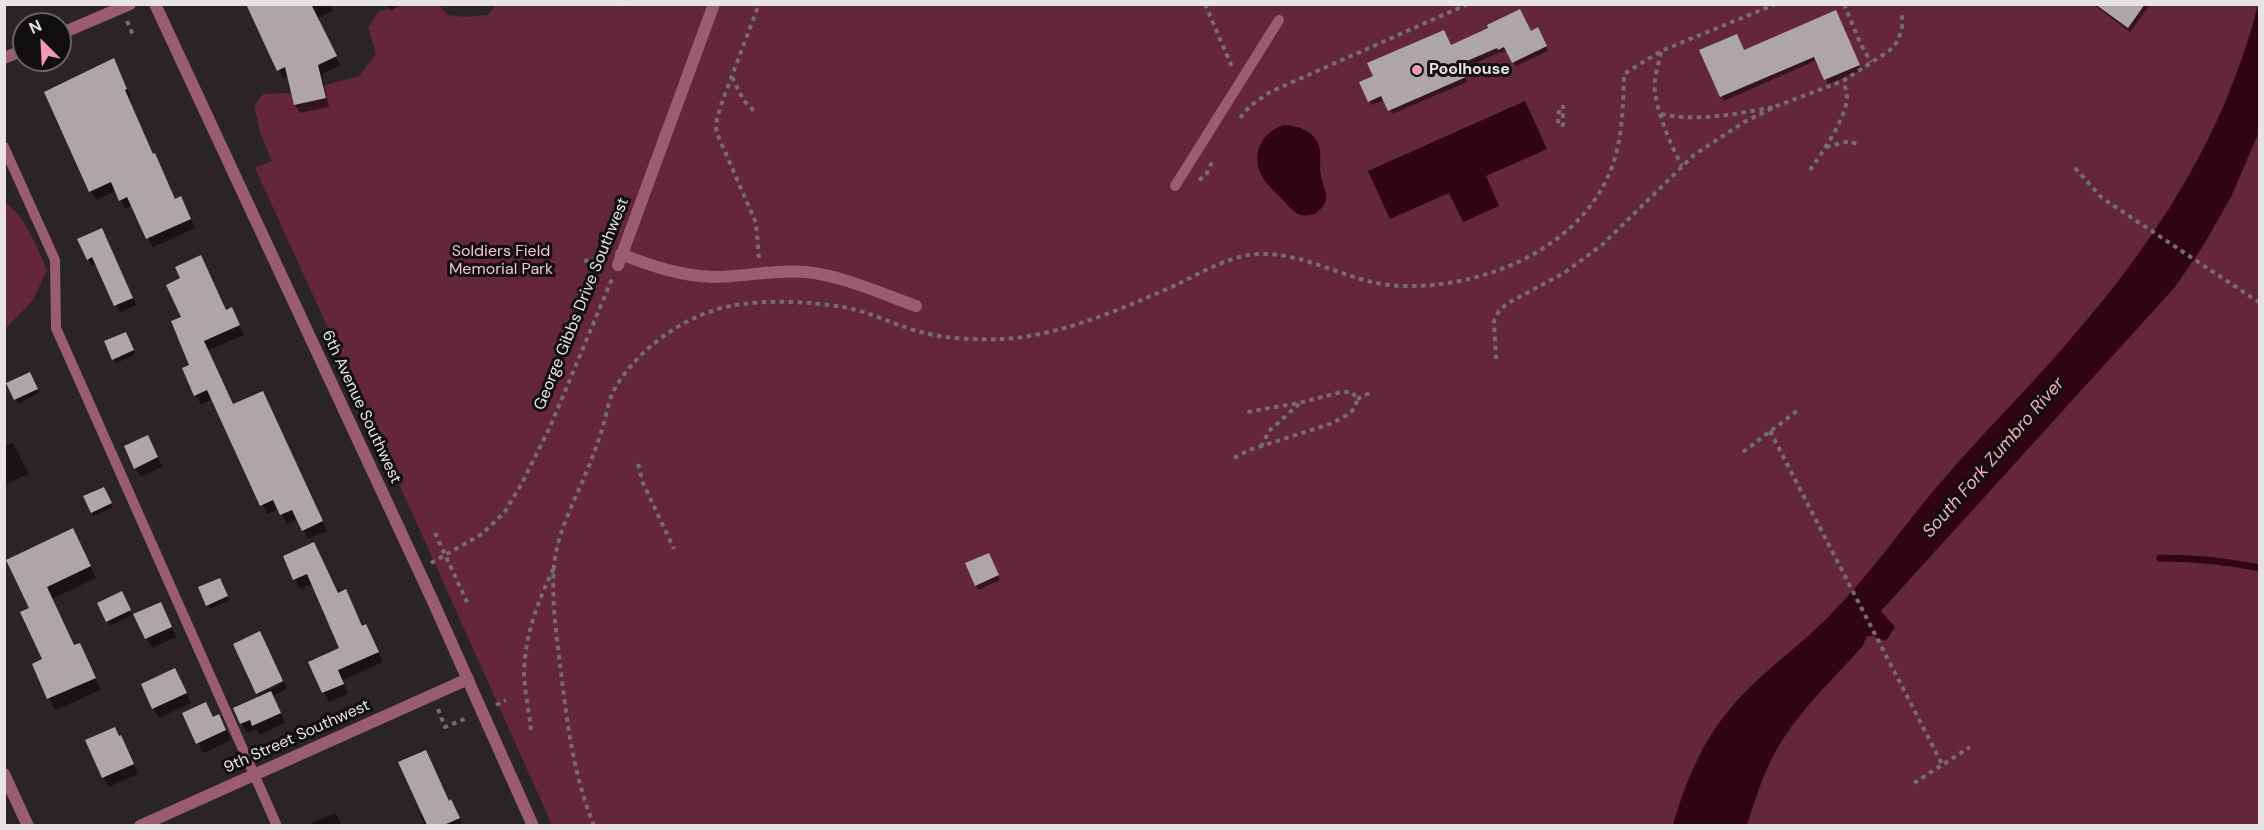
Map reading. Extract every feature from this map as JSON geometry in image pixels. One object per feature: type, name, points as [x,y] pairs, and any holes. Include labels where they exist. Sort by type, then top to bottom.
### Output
[{"type":"street","points":[[72,29],[130,4]]},
{"type":"street","name":"6th Avenue Southwest","points":[[155,4],[419,570],[533,825]]},
{"type":"street","name":"George Gibbs Drive Southwest","points":[[619,259],[714,4]]},
{"type":"street","points":[[619,259],[659,269],[714,277],[780,271],[827,276],[916,306]]},
{"type":"street","name":"9th Street Southwest","points":[[140,825],[468,679]]},
{"type":"street","points":[[4,774],[28,825]]},
{"type":"lane","points":[[1175,186],[1279,20]]},
{"type":"lane","points":[[4,147],[54,260],[56,328],[277,825]]},
{"type":"path","points":[[758,303],[756,223],[716,131],[717,119],[759,4]]},
{"type":"path","points":[[1205,4],[1240,84]]},
{"type":"path","points":[[1234,125],[1250,106],[1270,92],[1468,4]]},
{"type":"path","points":[[594,825],[576,775],[570,748],[556,629],[554,567],[557,547],[565,522],[596,449],[612,394],[642,352],[684,323],[710,310],[758,303],[844,307],[920,332],[948,337],[1004,339],[1045,332],[1120,308],[1237,258],[1260,254],[1328,267],[1383,284],[1412,286],[1478,277],[1509,266],[1556,240],[1598,193],[1612,166],[1622,127],[1624,74],[1661,51],[1776,4]]},
{"type":"path","points":[[1844,4],[1861,45],[1871,62]]},
{"type":"path","points":[[1496,360],[1494,321],[1499,310],[1564,273],[1602,245],[1695,155],[1744,123],[1779,105],[1843,81],[1889,51],[1898,41],[1902,27],[1902,14]]},
{"type":"path","points":[[1661,51],[1655,82],[1661,114],[1674,151],[1682,166]]},
{"type":"path","points":[[732,76],[744,101],[755,112]]},
{"type":"path","points":[[1810,170],[1826,147],[1845,110],[1847,94],[1843,81]]},
{"type":"path","points":[[1559,110],[1558,125],[1563,125],[1563,105]]},
{"type":"path","points":[[1661,114],[1679,118],[1705,117],[1779,105]]},
{"type":"path","points":[[1826,147],[1850,141],[1860,146]]},
{"type":"path","points":[[1193,184],[1206,175],[1213,160]]},
{"type":"path","points":[[2075,168],[2102,198],[2259,303]]},
{"type":"path","name":"George Gibbs Drive Southwest","points":[[419,570],[482,534],[504,513],[550,427],[619,259]]},
{"type":"path","points":[[1234,458],[1250,450],[1330,424],[1355,408],[1357,399],[1352,392],[1341,392],[1299,403],[1247,412]]},
{"type":"path","points":[[1357,399],[1372,392]]},
{"type":"path","points":[[1260,447],[1269,431],[1284,420],[1299,403]]},
{"type":"path","points":[[1743,452],[1797,411]]},
{"type":"path","points":[[1770,431],[1942,764]]},
{"type":"path","points":[[638,464],[643,483],[674,549]]},
{"type":"path","points":[[435,533],[468,604]]},
{"type":"path","points":[[531,730],[524,672],[528,636],[540,596],[554,567]]},
{"type":"path","points":[[1914,783],[1970,747]]},
{"type":"green space","name":"Soldiers Field Memorial Park","points":[[399,4],[439,5],[448,15],[465,17],[488,15],[497,4],[622,4],[624,7],[630,4],[2259,5],[2259,825],[552,825],[255,168],[272,161],[260,132],[254,106],[263,94],[295,93],[359,76],[376,54],[368,27],[378,12]]},
{"type":"green space","points":[[5,203],[24,223],[47,270],[33,300],[5,329]]},
{"type":"water","name":"South Fork Zumbro River","points":[[2258,5],[2259,132],[2231,197],[2203,246],[2175,287],[1881,611],[1895,627],[1886,641],[1867,636],[1862,647],[1792,727],[1777,749],[1767,770],[1747,825],[1673,825],[1694,767],[1708,740],[1725,715],[1750,687],[1820,625],[1847,597],[1941,482],[2095,310],[2155,230],[2205,145],[2226,100],[2244,54]]},
{"type":"water","points":[[1525,101],[1547,149],[1486,176],[1499,206],[1463,222],[1449,193],[1390,219],[1368,171]]},
{"type":"water","points":[[1285,125],[1308,132],[1319,145],[1320,173],[1326,201],[1315,214],[1301,215],[1292,210],[1266,182],[1259,168],[1257,160],[1260,144],[1270,132]]},
{"type":"building","points":[[246,4],[311,4],[337,56],[318,65],[326,98],[294,105],[285,67],[277,71]]},
{"type":"building","points":[[2095,4],[2145,4],[2128,28]]},
{"type":"building","name":"Poolhouse","points":[[1520,9],[1531,31],[1538,27],[1547,46],[1512,63],[1504,47],[1498,50],[1497,48],[1460,64],[1466,77],[1388,111],[1381,96],[1368,102],[1359,82],[1373,76],[1367,63],[1444,30],[1451,45],[1488,28],[1487,25]]},
{"type":"building","points":[[1836,10],[1860,65],[1824,80],[1814,57],[1720,97],[1699,50],[1737,34],[1744,50]]},
{"type":"building","points":[[114,58],[127,89],[125,90],[153,154],[155,153],[175,199],[181,196],[191,219],[146,239],[127,197],[119,201],[111,182],[89,192],[44,92]]},
{"type":"building","points":[[102,228],[133,298],[114,306],[92,257],[87,260],[77,239]]},
{"type":"building","points":[[201,255],[226,310],[232,307],[240,325],[204,341],[233,404],[263,391],[323,521],[302,531],[292,510],[280,515],[273,500],[260,506],[207,390],[194,396],[182,368],[189,365],[171,321],[181,317],[166,285],[180,278],[175,267]]},
{"type":"building","points":[[126,332],[134,350],[112,360],[104,341]]},
{"type":"building","points":[[30,372],[38,389],[14,400],[6,383]]},
{"type":"building","points":[[148,435],[158,457],[134,469],[124,446]]},
{"type":"building","points":[[104,487],[112,503],[91,513],[83,496]]},
{"type":"building","points":[[73,528],[91,566],[47,587],[74,645],[80,643],[96,678],[47,699],[32,664],[42,659],[20,612],[29,608],[6,560]]},
{"type":"building","points":[[314,542],[338,593],[346,589],[362,626],[366,624],[379,652],[338,670],[344,684],[322,693],[308,662],[339,648],[307,574],[293,580],[283,556]]},
{"type":"building","points":[[989,553],[999,575],[975,586],[965,563]]},
{"type":"building","points":[[220,578],[228,596],[206,606],[198,587]]},
{"type":"building","points":[[122,591],[131,610],[106,622],[97,603]]},
{"type":"building","points":[[161,602],[172,627],[145,639],[133,614]]},
{"type":"building","points":[[260,631],[283,681],[256,694],[233,644]]},
{"type":"building","points":[[175,668],[187,693],[152,709],[141,684]]},
{"type":"building","points":[[271,691],[281,713],[252,726],[250,720],[240,724],[233,708]]},
{"type":"building","points":[[206,702],[213,717],[219,714],[226,730],[196,744],[182,713]]},
{"type":"building","points":[[115,727],[134,764],[102,778],[85,740]]},
{"type":"building","points":[[426,750],[449,801],[451,799],[460,818],[444,825],[427,825],[398,762]]},
{"type":"waterway","points":[[2160,558],[2210,560],[2260,568]]},
{"type":"place","name":"Poolhouse","points":[[1417,70]]}]
